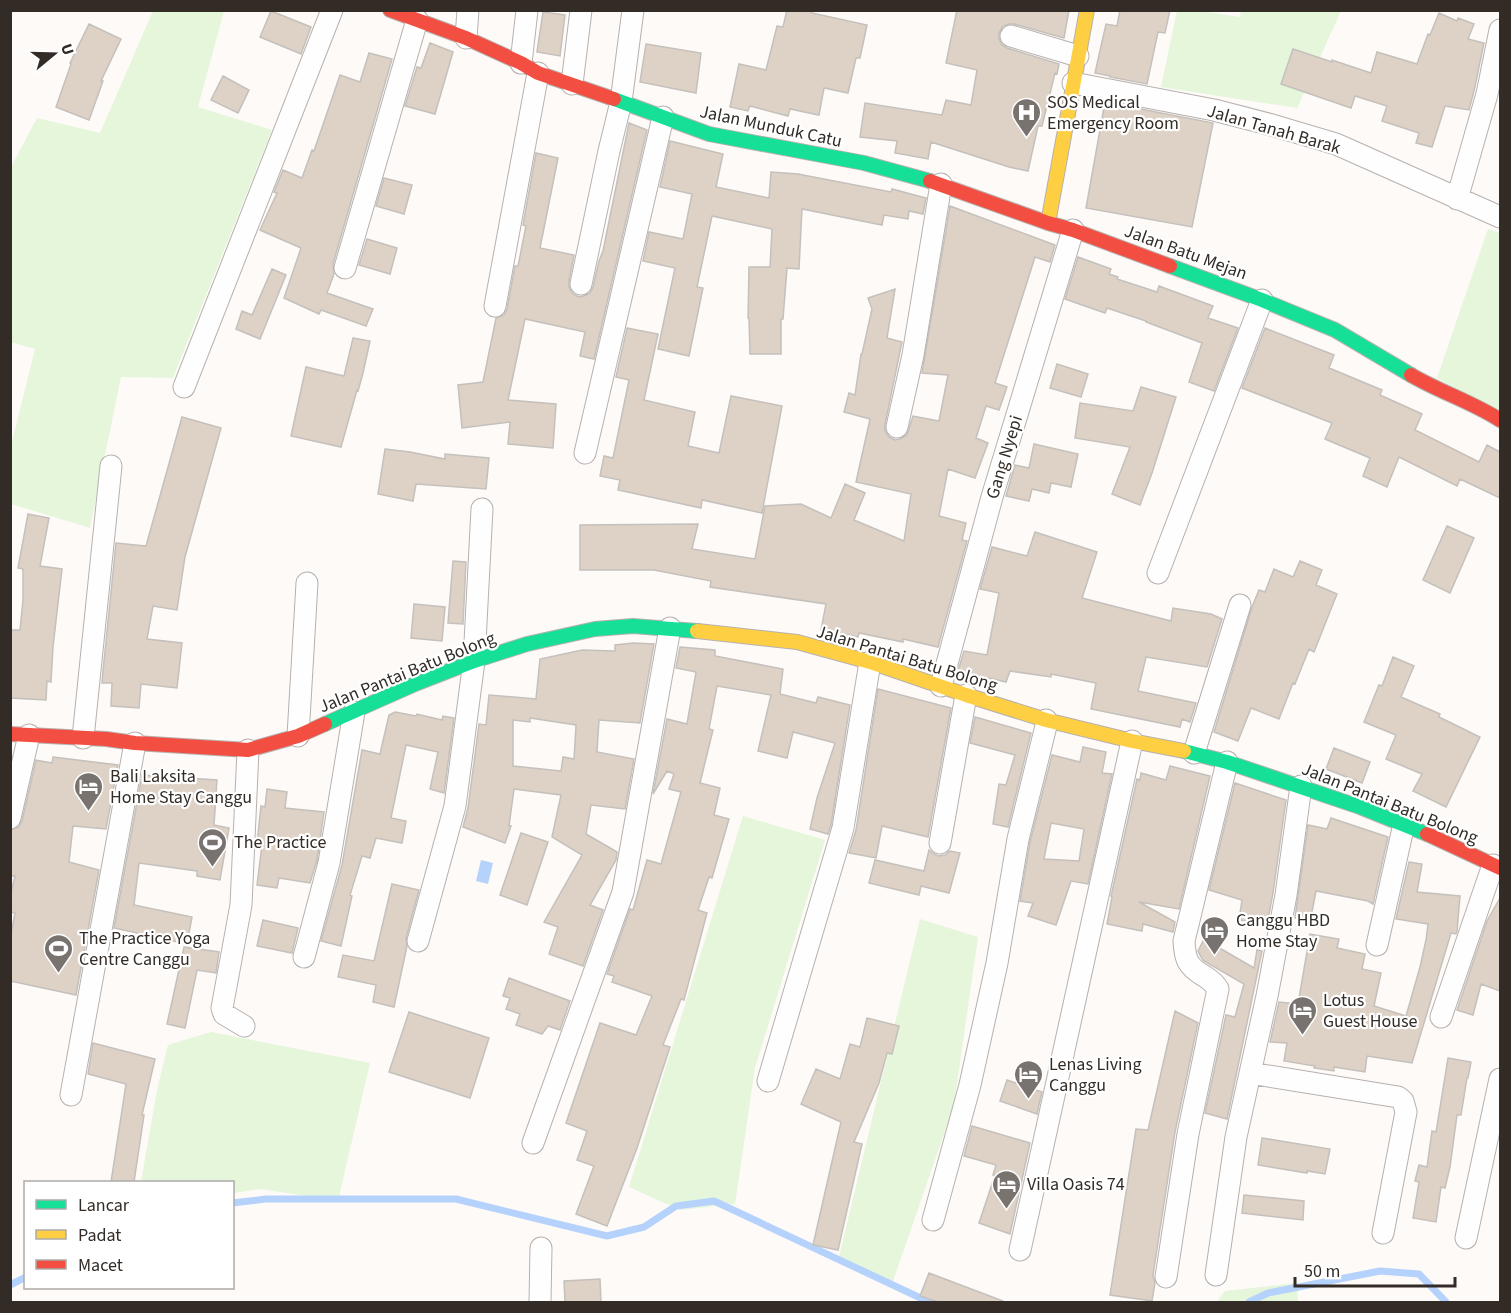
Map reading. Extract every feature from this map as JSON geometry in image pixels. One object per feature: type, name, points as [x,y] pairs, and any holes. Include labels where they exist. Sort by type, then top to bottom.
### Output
[{"type":"street","points":[[184,387],[332,10]]},
{"type":"street","points":[[466,38],[468,10]]},
{"type":"street","points":[[495,306],[530,68],[527,10]]},
{"type":"street","points":[[572,84],[581,10]]},
{"type":"street","points":[[581,284],[621,102],[633,10]]},
{"type":"street","points":[[1048,223],[1072,82],[1088,10]]},
{"type":"street","name":"Jalan Munduk Catu","points":[[395,11],[466,38],[530,68],[709,134],[864,163],[941,184],[1048,223]]},
{"type":"street","points":[[345,268],[417,20]]},
{"type":"street","points":[[1457,199],[1487,93],[1500,30]]},
{"type":"street","points":[[1011,36],[1078,56]]},
{"type":"street","name":"Jalan Tanah Barak","points":[[1072,82],[1214,110],[1336,144],[1500,217]]},
{"type":"street","points":[[585,453],[663,117]]},
{"type":"street","points":[[897,427],[913,355],[941,184]]},
{"type":"street","name":"Jalan Batu Mejan","points":[[1048,223],[1073,230],[1262,300],[1335,330],[1431,387],[1500,420]]},
{"type":"street","name":"Gang Nyepi","points":[[941,686],[992,497],[1073,230]]},
{"type":"street","points":[[1158,573],[1262,300]]},
{"type":"street","points":[[83,738],[111,466]]},
{"type":"street","points":[[417,941],[454,806],[474,661],[482,509]]},
{"type":"street","points":[[298,736],[307,583]]},
{"type":"street","points":[[1194,753],[1240,605]]},
{"type":"street","name":"Jalan Pantai Batu Bolong","points":[[20,735],[248,750],[298,736],[415,684],[474,661],[527,644],[595,629],[633,626],[670,628],[797,642],[870,662],[1046,720],[1227,762],[1301,786],[1404,824],[1497,867]]},
{"type":"street","points":[[533,1143],[623,892],[670,628]]},
{"type":"street","points":[[768,1080],[843,828],[870,662]]},
{"type":"street","points":[[940,843],[966,695]]},
{"type":"street","points":[[304,957],[329,863],[354,712]]},
{"type":"street","points":[[933,1220],[970,1085],[990,997],[1018,839],[1046,720]]},
{"type":"street","points":[[10,818],[20,735]]},
{"type":"street","points":[[1020,1251],[1132,741]]},
{"type":"street","points":[[71,1095],[135,742]]},
{"type":"street","points":[[244,1026],[224,1014],[222,1008],[241,905],[248,750]]},
{"type":"street","points":[[1166,1276],[1188,1134],[1218,995],[1215,983],[1193,970],[1185,957],[1184,941],[1227,762]]},
{"type":"street","points":[[1216,1275],[1236,1137],[1284,906],[1301,786]]},
{"type":"street","points":[[1377,945],[1404,824]]},
{"type":"street","points":[[1441,1017],[1497,867]]},
{"type":"street","points":[[1250,1073],[1398,1097],[1403,1101],[1406,1112],[1383,1233]]},
{"type":"street","points":[[1466,1239],[1500,1079]]},
{"type":"street","points":[[540,1302],[541,1248]]},
{"type":"green space","points":[[153,11],[224,11],[198,107],[272,130],[173,378],[121,377],[90,528],[11,504],[11,446],[35,349],[11,342],[10,169],[37,118],[100,133]]},
{"type":"green space","points":[[1177,11],[1201,11],[1240,17],[1241,11],[1341,11],[1297,108],[1161,87]]},
{"type":"green space","points":[[1488,229],[1500,233],[1500,412],[1437,378]]},
{"type":"green space","points":[[743,816],[825,840],[755,1068],[735,1204],[680,1210],[629,1187]]},
{"type":"green space","points":[[920,919],[978,937],[954,1105],[892,1284],[838,1261]]},
{"type":"green space","points":[[211,1032],[370,1063],[338,1201],[261,1189],[234,1193],[234,1181],[141,1181],[157,1090],[168,1045]]},
{"type":"green space","points":[[1297,1283],[1298,1302],[1217,1302],[1225,1291]]},
{"type":"water","points":[[481,860],[493,863],[488,884],[476,881]]},
{"type":"building","points":[[787,10],[813,10],[812,13],[867,25],[860,58],[856,58],[848,93],[824,88],[819,115],[790,109],[788,116],[750,106],[748,111],[730,107],[739,64],[766,70],[777,26],[783,27]]},
{"type":"building","points":[[957,10],[1069,10],[1064,38],[1014,24],[1003,26],[999,33],[1001,44],[1007,48],[1059,64],[1042,126],[1038,126],[1028,171],[931,142],[928,159],[895,153],[897,141],[860,137],[865,103],[942,115],[946,100],[971,105],[977,70],[946,63]]},
{"type":"building","points":[[1120,10],[1170,10],[1165,33],[1158,32],[1147,84],[1095,73],[1106,24],[1117,26]]},
{"type":"building","points":[[271,11],[311,27],[301,54],[260,37]]},
{"type":"building","points":[[543,12],[565,15],[560,56],[537,52]]},
{"type":"building","points":[[1439,13],[1457,21],[1458,18],[1474,24],[1468,39],[1484,43],[1469,110],[1445,106],[1432,147],[1416,143],[1419,133],[1382,121],[1387,106],[1355,96],[1351,108],[1281,84],[1293,49],[1371,73],[1377,52],[1417,64]]},
{"type":"building","points":[[89,24],[121,39],[101,81],[103,81],[89,120],[56,107],[70,63]]},
{"type":"building","points":[[430,43],[453,52],[435,114],[405,106],[417,67],[421,68]]},
{"type":"building","points":[[646,44],[701,53],[696,93],[640,82]]},
{"type":"building","points":[[369,53],[392,59],[333,264],[334,274],[327,293],[373,309],[366,326],[321,310],[319,314],[284,298],[301,248],[260,230],[277,193],[274,192],[283,170],[302,178],[312,150],[314,151],[340,75],[360,82]]},
{"type":"building","points":[[223,76],[249,90],[238,113],[211,100]]},
{"type":"building","points":[[1105,102],[1213,123],[1192,227],[1086,208]]},
{"type":"building","points":[[629,123],[647,130],[594,359],[580,356],[585,332],[525,319],[508,400],[556,404],[553,448],[508,444],[510,422],[462,428],[458,385],[483,382],[496,318],[504,315],[507,309],[515,266],[518,266],[536,153],[558,158],[540,248],[574,255],[569,287],[573,294],[579,297],[584,296],[590,293],[593,287],[603,251]]},
{"type":"building","points":[[670,141],[723,154],[716,187],[769,198],[771,172],[798,174],[891,192],[892,189],[926,198],[923,214],[909,211],[908,219],[884,215],[882,225],[802,209],[799,269],[787,268],[783,319],[781,319],[781,354],[750,354],[749,267],[770,267],[772,229],[712,216],[697,287],[703,288],[689,356],[658,349],[675,268],[643,261],[649,232],[683,239],[692,194],[660,187]]},
{"type":"building","points":[[384,178],[412,185],[404,214],[376,206]]},
{"type":"building","points":[[950,206],[1055,245],[1050,262],[1035,257],[995,383],[1007,387],[999,410],[986,406],[976,438],[988,443],[975,478],[948,469],[939,516],[966,523],[962,540],[967,541],[938,647],[903,639],[903,642],[859,633],[858,637],[821,630],[826,604],[710,587],[711,581],[654,570],[580,570],[580,525],[698,524],[692,549],[755,559],[765,506],[801,504],[831,518],[845,484],[865,493],[854,520],[904,541],[911,494],[856,482],[870,419],[844,412],[849,393],[855,395],[861,354],[872,309],[868,298],[895,289],[887,338],[902,342],[885,431],[895,440],[907,435],[913,416],[939,421],[948,375],[922,373]]},
{"type":"building","points":[[367,239],[397,248],[390,274],[359,265]]},
{"type":"building","points":[[1078,257],[1111,269],[1109,274],[1118,277],[1117,279],[1157,292],[1159,286],[1213,306],[1208,318],[1238,328],[1214,391],[1189,382],[1202,343],[1107,308],[1105,313],[1065,299]]},
{"type":"building","points":[[272,269],[286,275],[260,339],[236,329],[242,311],[252,315]]},
{"type":"building","points":[[627,328],[658,334],[644,400],[695,412],[688,446],[719,453],[731,396],[782,406],[762,513],[702,500],[701,508],[618,490],[620,480],[600,476],[604,456],[613,458],[629,380],[616,377]]},
{"type":"building","points":[[1265,328],[1334,355],[1329,368],[1382,390],[1380,395],[1422,414],[1415,430],[1479,462],[1487,445],[1500,452],[1500,498],[1460,479],[1457,486],[1399,457],[1387,487],[1363,476],[1370,458],[1325,439],[1332,423],[1242,388]]},
{"type":"building","points":[[353,338],[370,341],[341,447],[291,436],[306,367],[344,376]]},
{"type":"building","points":[[1057,364],[1088,374],[1081,397],[1050,388]]},
{"type":"building","points":[[1141,387],[1176,397],[1140,505],[1112,494],[1130,447],[1075,438],[1080,403],[1133,411]]},
{"type":"building","points":[[182,417],[221,428],[185,557],[177,610],[153,606],[147,639],[182,643],[177,688],[141,684],[139,708],[111,706],[112,683],[102,683],[116,543],[146,546]]},
{"type":"building","points":[[1034,444],[1078,454],[1071,487],[1051,483],[1049,493],[1032,489],[1029,501],[1006,496],[1015,465],[1029,468]]},
{"type":"building","points":[[385,449],[445,459],[445,454],[489,458],[486,489],[416,484],[413,501],[378,494]]},
{"type":"building","points":[[28,514],[49,518],[40,566],[62,569],[51,682],[47,681],[46,700],[10,698],[10,630],[20,630],[23,569],[18,568]]},
{"type":"building","points":[[1447,526],[1474,538],[1450,593],[1423,580]]},
{"type":"building","points":[[1035,532],[1097,552],[1082,598],[1171,621],[1173,608],[1211,614],[1222,619],[1207,667],[1146,657],[1138,691],[1196,703],[1190,722],[1182,719],[1180,727],[1091,709],[1096,683],[1051,674],[1051,677],[1010,671],[1006,682],[958,671],[964,651],[987,655],[999,593],[980,589],[992,547],[1027,556]]},
{"type":"building","points":[[453,561],[466,562],[463,624],[448,623]]},
{"type":"building","points":[[1300,561],[1322,570],[1316,585],[1337,594],[1314,652],[1309,649],[1279,719],[1251,708],[1238,741],[1214,732],[1259,590],[1265,592],[1274,569],[1293,577]]},
{"type":"building","points":[[414,604],[445,607],[442,641],[411,638]]},
{"type":"building","points":[[654,644],[640,723],[599,720],[597,752],[634,759],[625,809],[591,805],[586,834],[617,852],[616,860],[590,905],[603,910],[583,966],[549,954],[558,927],[544,922],[582,855],[552,837],[561,795],[514,789],[509,826],[511,826],[505,843],[463,827],[468,808],[479,724],[486,725],[489,695],[536,699],[540,659],[582,650],[615,651],[615,645]],"holes":[[[530,718],[576,725],[574,759],[563,757],[561,771],[513,766],[513,720],[530,722]]]},
{"type":"building","points":[[680,647],[715,650],[715,656],[783,669],[780,694],[816,703],[818,697],[850,705],[828,834],[810,829],[817,798],[835,743],[793,732],[787,758],[758,751],[771,695],[717,686],[709,729],[713,730],[700,783],[720,788],[714,815],[729,819],[712,878],[709,877],[698,910],[707,913],[684,1000],[681,999],[663,1045],[670,1047],[637,1148],[607,1226],[576,1214],[594,1166],[577,1160],[587,1131],[566,1123],[600,1023],[636,1035],[652,996],[612,982],[614,976],[607,974],[630,909],[633,910],[647,860],[661,864],[681,792],[669,789],[674,774],[667,771],[653,794],[667,719],[687,724],[696,672],[676,668]]},
{"type":"building","points":[[1393,657],[1414,666],[1401,697],[1440,714],[1439,717],[1480,737],[1446,807],[1413,791],[1422,774],[1386,759],[1396,735],[1364,722]]},
{"type":"building","points":[[878,689],[951,708],[928,837],[882,826],[876,858],[849,853],[856,830]]},
{"type":"building","points":[[395,712],[442,720],[443,716],[454,718],[444,793],[430,789],[438,752],[406,745],[391,818],[406,821],[402,843],[376,838],[370,858],[362,856],[350,895],[352,896],[341,946],[321,941],[342,865],[362,750],[380,754],[389,715]]},
{"type":"building","points":[[975,717],[1031,733],[1008,827],[993,824],[999,784],[1006,785],[1015,755],[970,743]]},
{"type":"building","points":[[1083,747],[1106,752],[1102,773],[1112,774],[1088,884],[1071,881],[1056,925],[1028,916],[1033,903],[1020,901],[1030,842],[1052,755],[1080,762]],"holes":[[[1051,823],[1084,829],[1079,861],[1044,859]]]},
{"type":"building","points":[[1334,748],[1370,762],[1362,783],[1326,769]]},
{"type":"building","points":[[53,757],[118,765],[106,829],[73,826],[69,862],[99,870],[76,995],[10,981],[10,940],[15,913],[10,912],[10,897],[15,876],[10,876],[10,830],[19,827],[22,821],[36,760],[52,763]]},
{"type":"building","points":[[1170,766],[1210,776],[1179,909],[1139,902],[1175,922],[1173,932],[1143,924],[1142,931],[1107,924],[1137,779],[1140,780],[1141,773],[1166,780]]},
{"type":"building","points":[[142,775],[217,780],[214,825],[229,828],[220,880],[197,876],[197,871],[139,863],[134,905],[192,917],[187,944],[114,928]]},
{"type":"building","points":[[1235,783],[1286,800],[1267,925],[1239,920],[1242,900],[1209,890]]},
{"type":"building","points":[[267,789],[287,792],[285,808],[324,812],[317,860],[310,883],[279,878],[277,888],[257,885],[262,845],[256,844],[261,806],[265,807]]},
{"type":"building","points":[[1331,818],[1388,837],[1373,904],[1368,901],[1316,891],[1310,922],[1295,918],[1308,825],[1327,829]]},
{"type":"building","points":[[521,833],[548,842],[527,905],[500,895]]},
{"type":"building","points":[[929,850],[938,856],[950,851],[960,853],[949,893],[921,886],[919,895],[869,883],[875,860],[924,871]]},
{"type":"building","points":[[1409,862],[1422,864],[1417,892],[1460,896],[1457,931],[1456,934],[1451,933],[1412,1063],[1367,1056],[1365,1072],[1334,1067],[1334,1071],[1284,1061],[1287,1043],[1270,1042],[1279,1002],[1298,1004],[1310,934],[1339,939],[1337,948],[1365,954],[1362,969],[1381,973],[1374,1006],[1406,1016],[1420,967],[1428,924],[1396,919]]},
{"type":"building","points":[[392,884],[419,890],[406,938],[407,946],[394,1007],[373,1002],[376,985],[338,977],[343,955],[374,961]]},
{"type":"building","points":[[1500,898],[1500,991],[1481,984],[1473,1015],[1457,1010],[1487,921]]},
{"type":"building","points":[[263,920],[298,928],[292,953],[257,946]]},
{"type":"building","points":[[1204,939],[1254,968],[1257,950],[1262,951],[1227,1119],[1205,1113],[1226,1015],[1235,1017],[1244,984],[1204,961],[1198,951]]},
{"type":"building","points":[[184,947],[219,952],[216,973],[197,970],[185,1028],[167,1024]]},
{"type":"building","points":[[509,978],[570,1001],[560,1030],[548,1026],[542,1034],[516,1025],[520,1014],[506,1009],[510,998],[503,996]]},
{"type":"building","points":[[1175,1011],[1198,1023],[1175,1132],[1153,1275],[1155,1283],[1152,1301],[1110,1295],[1136,1129],[1148,1130]]},
{"type":"building","points":[[409,1012],[489,1038],[470,1098],[389,1072]]},
{"type":"building","points":[[867,1018],[899,1026],[892,1054],[887,1053],[879,1083],[854,1142],[862,1144],[838,1250],[813,1245],[841,1122],[801,1104],[816,1069],[840,1079],[850,1044],[860,1047]]},
{"type":"building","points":[[93,1043],[155,1059],[142,1115],[144,1115],[134,1181],[111,1181],[126,1084],[88,1074]]},
{"type":"building","points":[[1448,1058],[1471,1062],[1461,1115],[1457,1115],[1445,1188],[1441,1187],[1436,1222],[1413,1218],[1419,1182],[1415,1181],[1419,1165],[1427,1167],[1432,1131],[1436,1132]]},
{"type":"building","name":"Lenas Living Canggu","points":[[1007,1080],[1042,1092],[1037,1114],[1000,1101]]},
{"type":"building","points":[[972,1126],[1030,1143],[1010,1234],[979,1223],[995,1175],[993,1175],[996,1165],[964,1156]]},
{"type":"building","points":[[1262,1138],[1330,1149],[1325,1174],[1258,1165]]},
{"type":"building","points":[[1244,1195],[1304,1201],[1303,1220],[1242,1213]]},
{"type":"building","points":[[929,1273],[1003,1302],[938,1302],[920,1296]]},
{"type":"building","points":[[600,1279],[601,1302],[565,1302],[564,1281]]},
{"type":"waterway","points":[[234,1203],[266,1199],[456,1199],[607,1236],[644,1227],[676,1206],[714,1201],[929,1302]]},
{"type":"waterway","points":[[1249,1302],[1268,1293],[1380,1271],[1419,1274],[1446,1302]]},
{"type":"waterway","points":[[10,1285],[24,1278]]},
{"type":"traffic: fast","points":[[614,99],[709,134],[864,163],[930,181]]},
{"type":"traffic: fast","points":[[1170,266],[1335,330],[1411,375]]},
{"type":"traffic: fast","points":[[325,724],[415,684],[474,661],[527,644],[595,629],[633,626],[697,631]]},
{"type":"traffic: fast","points":[[1184,751],[1227,762],[1360,807],[1427,834]]},
{"type":"traffic: slow","points":[[1048,223],[1087,10]]},
{"type":"traffic: slow","points":[[697,631],[797,642],[870,662],[1046,720],[1184,751]]},
{"type":"traffic: jam","points":[[390,10],[466,38],[538,73],[614,99]]},
{"type":"traffic: jam","points":[[930,181],[1170,266]]},
{"type":"traffic: jam","points":[[1411,375],[1500,420]]},
{"type":"traffic: jam","points":[[10,734],[248,750],[298,736],[325,724]]},
{"type":"traffic: jam","points":[[1427,834],[1500,868]]},
{"type":"place","name":"SOS Medical Emergency Room","points":[[1026,138]]},
{"type":"place","name":"Bali Laksita Home Stay Canggu","points":[[89,812]]},
{"type":"place","name":"The Practice","points":[[213,868]]},
{"type":"place","name":"Canggu HBD Home Stay","points":[[1215,956]]},
{"type":"place","name":"The Practice Yoga Centre Canggu","points":[[58,974]]},
{"type":"place","name":"Lotus Guest House","points":[[1302,1036]]},
{"type":"place","name":"Lenas Living Canggu","points":[[1028,1100]]},
{"type":"place","name":"Villa Oasis 74","points":[[1006,1210]]}]
